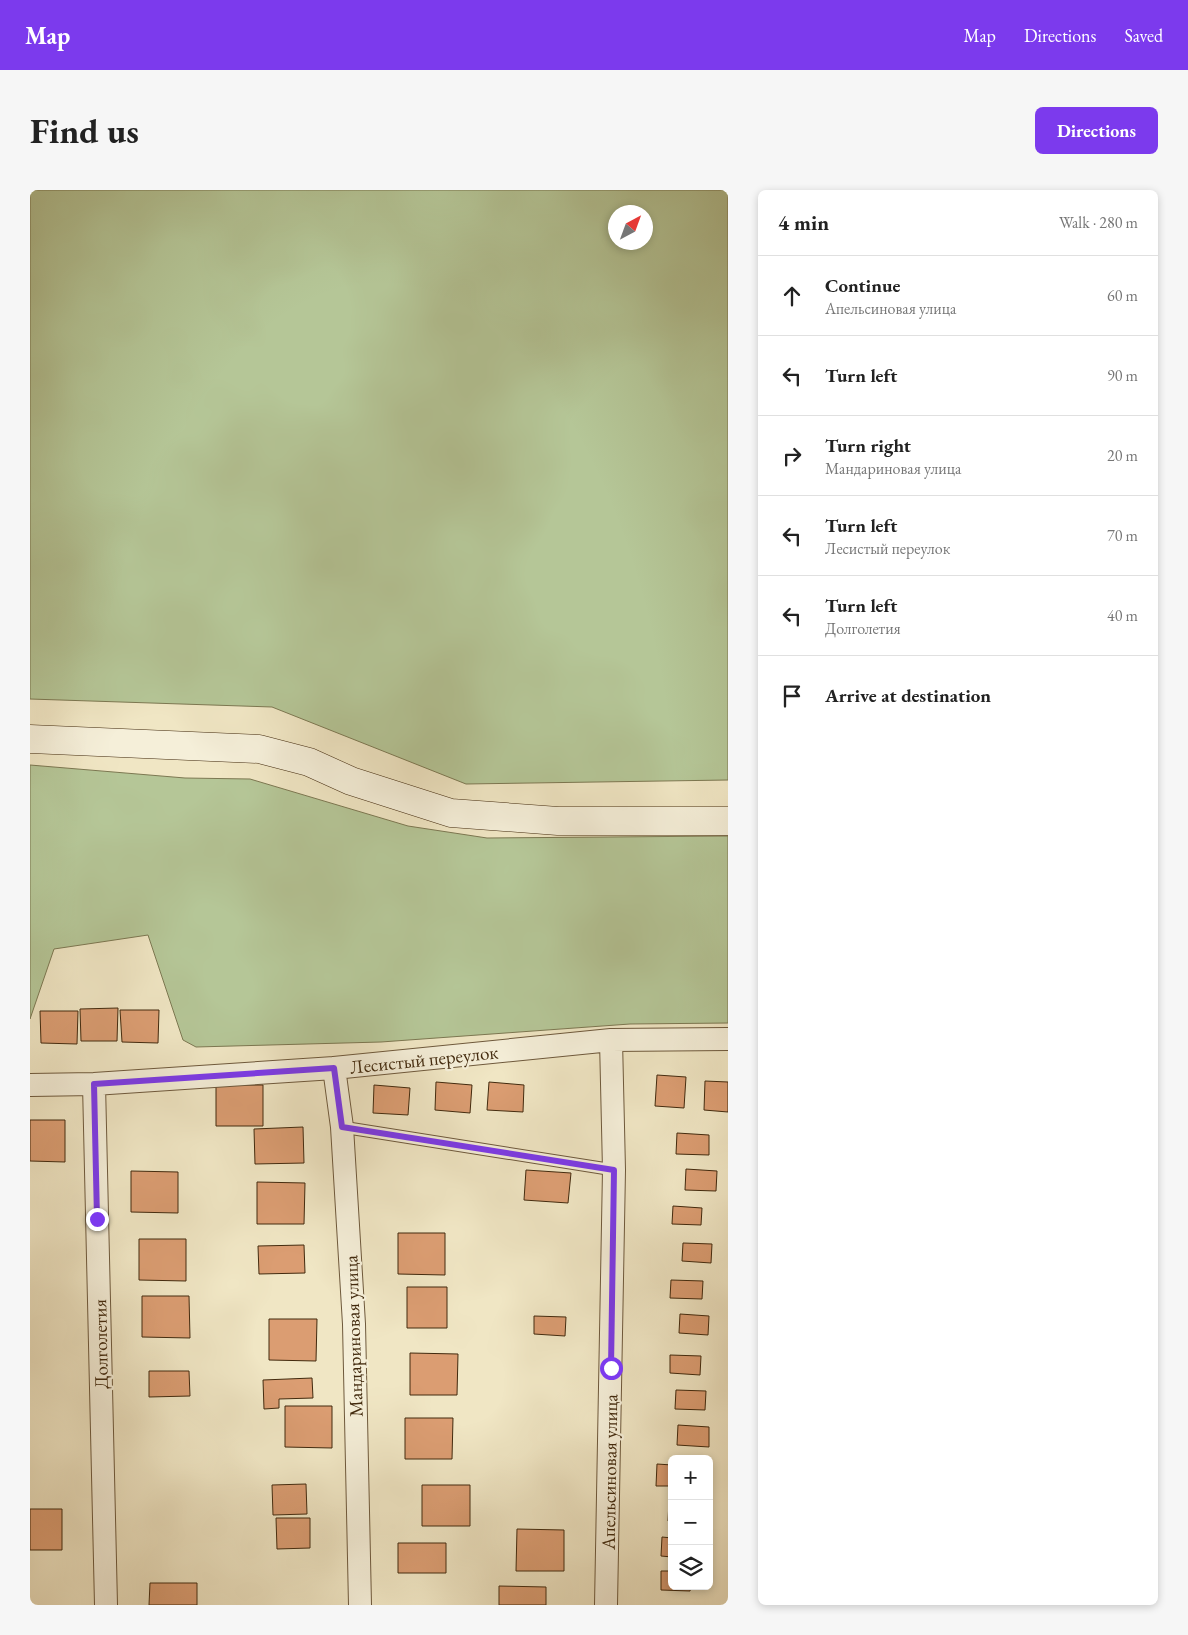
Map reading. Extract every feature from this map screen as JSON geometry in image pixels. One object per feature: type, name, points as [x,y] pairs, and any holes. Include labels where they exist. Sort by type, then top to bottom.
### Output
[{"type":"main road","points":[[30,739],[259,748],[309,762],[351,781],[451,813],[558,821],[728,821]]},
{"type":"street","name":"Лесистый переулок","points":[[30,1085],[94,1084],[334,1068],[611,1040],[728,1039]]},
{"type":"street","name":"Апельсиновая улица","points":[[606,1605],[614,1170],[611,1040]]},
{"type":"street","name":"Мандариновая улица","points":[[334,1068],[342,1127],[354,1324],[360,1605]]},
{"type":"street","name":"Долголетия","points":[[94,1084],[106,1605]]},
{"type":"lane","points":[[342,1127],[614,1170]]},
{"type":"green space","points":[[30,190],[728,190],[728,780],[466,784],[272,707],[30,699]]},
{"type":"green space","points":[[30,765],[185,778],[250,779],[408,826],[487,838],[728,836],[728,1023],[630,1024],[381,1042],[196,1047],[183,1040],[148,935],[54,949],[30,1019]]},
{"type":"building","points":[[118,1008],[117,1041],[81,1041],[80,1009]]},
{"type":"building","points":[[120,1010],[159,1010],[158,1043],[122,1042]]},
{"type":"building","points":[[40,1011],[78,1011],[77,1044],[41,1043]]},
{"type":"building","points":[[657,1075],[686,1077],[684,1108],[655,1106]]},
{"type":"building","points":[[705,1081],[728,1082],[728,1112],[704,1110]]},
{"type":"building","points":[[436,1082],[472,1085],[470,1113],[435,1110]]},
{"type":"building","points":[[489,1082],[524,1085],[523,1112],[487,1110]]},
{"type":"building","points":[[216,1085],[263,1085],[263,1126],[216,1126]]},
{"type":"building","points":[[374,1085],[410,1088],[408,1115],[373,1113]]},
{"type":"building","points":[[30,1120],[65,1120],[65,1162],[30,1161]]},
{"type":"building","points":[[303,1127],[304,1163],[255,1164],[254,1129]]},
{"type":"building","points":[[677,1133],[709,1135],[709,1155],[676,1154]]},
{"type":"building","points":[[686,1169],[717,1171],[716,1191],[685,1190]]},
{"type":"building","points":[[526,1170],[571,1173],[568,1203],[524,1200]]},
{"type":"building","points":[[131,1171],[178,1172],[178,1213],[131,1212]]},
{"type":"building","points":[[257,1182],[305,1183],[304,1224],[257,1224]]},
{"type":"building","points":[[673,1206],[702,1208],[701,1225],[672,1224]]},
{"type":"building","points":[[398,1233],[445,1233],[445,1275],[398,1274]]},
{"type":"building","points":[[139,1239],[186,1239],[186,1281],[139,1280]]},
{"type":"building","points":[[683,1243],[712,1244],[711,1263],[682,1261]]},
{"type":"building","points":[[304,1245],[305,1273],[259,1274],[258,1246]]},
{"type":"building","points":[[671,1280],[703,1281],[702,1299],[670,1298]]},
{"type":"building","points":[[407,1287],[447,1287],[447,1328],[407,1328]]},
{"type":"building","points":[[142,1296],[189,1296],[190,1338],[142,1337]]},
{"type":"building","points":[[680,1314],[709,1316],[708,1335],[679,1333]]},
{"type":"building","points":[[534,1316],[566,1317],[565,1336],[534,1334]]},
{"type":"building","points":[[269,1319],[317,1319],[316,1361],[269,1360]]},
{"type":"building","points":[[410,1353],[458,1354],[457,1395],[410,1395]]},
{"type":"building","points":[[670,1355],[701,1356],[700,1375],[670,1373]]},
{"type":"building","points":[[149,1371],[189,1371],[190,1396],[149,1397]]},
{"type":"building","points":[[312,1378],[313,1398],[279,1399],[279,1408],[264,1409],[263,1380]]},
{"type":"building","points":[[676,1390],[706,1391],[705,1410],[675,1409]]},
{"type":"building","points":[[285,1406],[332,1406],[332,1448],[285,1447]]},
{"type":"building","points":[[405,1418],[453,1418],[452,1459],[405,1459]]},
{"type":"building","points":[[678,1425],[709,1427],[709,1447],[677,1445]]},
{"type":"building","points":[[657,1464],[668,1465],[668,1486],[656,1486]]},
{"type":"building","points":[[306,1484],[307,1514],[273,1515],[272,1485]]},
{"type":"building","points":[[422,1485],[470,1485],[470,1526],[422,1526]]},
{"type":"building","points":[[30,1509],[62,1509],[62,1550],[30,1550]]},
{"type":"building","points":[[276,1518],[310,1518],[310,1548],[277,1549]]},
{"type":"building","points":[[517,1529],[564,1530],[564,1571],[516,1571]]},
{"type":"building","points":[[662,1537],[668,1538],[668,1557],[661,1556]]},
{"type":"building","points":[[398,1543],[446,1543],[446,1573],[398,1573]]},
{"type":"building","points":[[661,1571],[668,1571],[668,1590],[690,1590],[690,1591],[661,1590]]},
{"type":"building","points":[[150,1583],[197,1583],[197,1605],[149,1605]]},
{"type":"building","points":[[499,1586],[546,1587],[546,1605],[499,1605]]},
{"type":"route","points":[[97,1219],[94,1084],[334,1068],[342,1127],[614,1170],[611,1368]]}]
